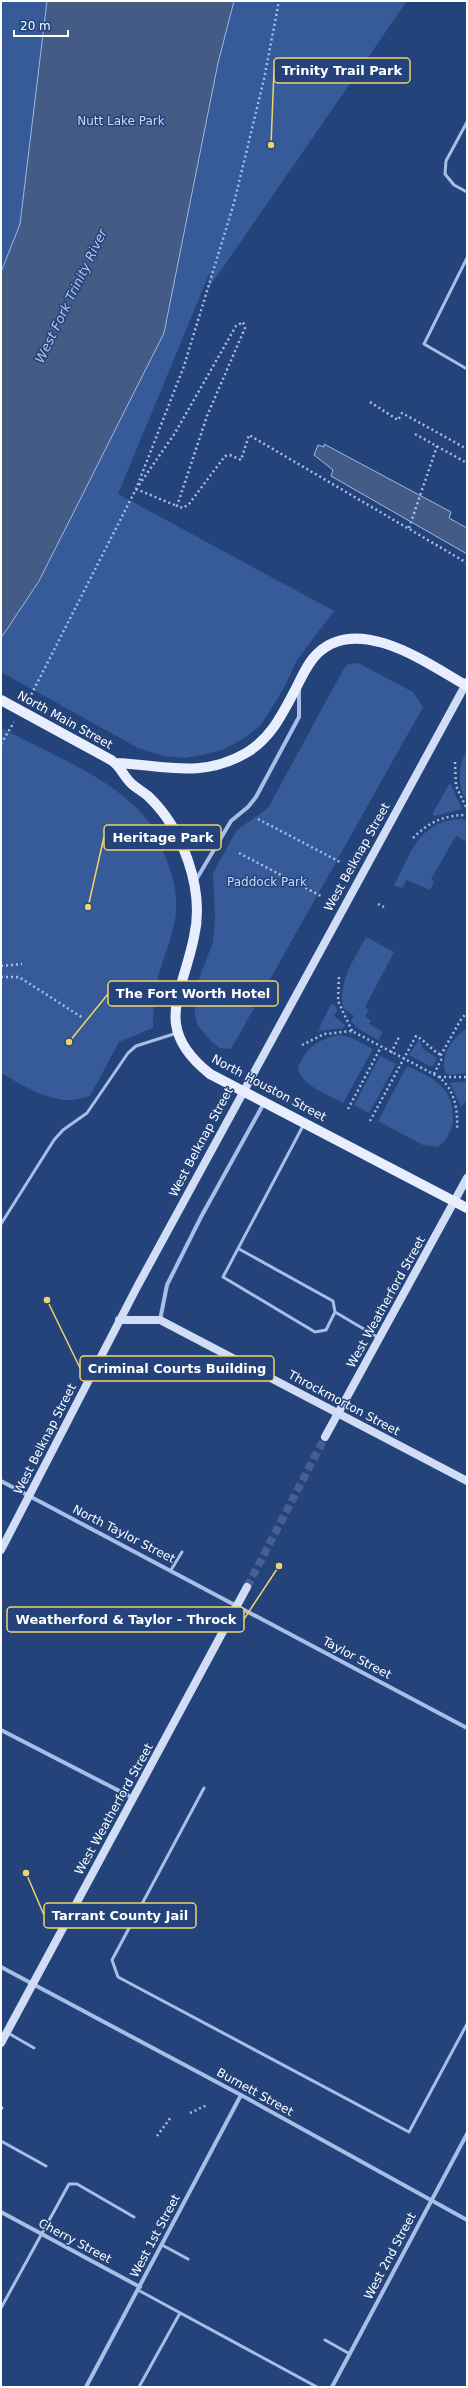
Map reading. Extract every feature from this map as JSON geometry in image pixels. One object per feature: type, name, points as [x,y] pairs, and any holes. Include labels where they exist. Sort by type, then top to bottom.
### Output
[{"type":"main road","points":[[113,762],[143,764],[171,770],[190,770],[220,763],[245,753],[259,744],[273,728],[317,654],[328,645],[339,641],[370,640],[389,644],[410,653],[466,685]]},
{"type":"main road","name":"West Belknap Street","points":[[1,1550],[119,1320],[243,1090],[466,685]]},
{"type":"main road","name":"North Main Street","points":[[1,700],[113,762]]},
{"type":"main road","name":"North Houston Street","points":[[113,762],[132,784],[148,795],[172,826],[186,856],[194,884],[196,924],[176,1006],[177,1033],[181,1043],[199,1065],[210,1074],[467,1208]]},
{"type":"main road","name":"West Weatherford Street","points":[[325,1437],[337,1413],[456,1202],[467,1178]]},
{"type":"main road","name":"Throckmorton Street","points":[[119,1320],[160,1320],[467,1481]]},
{"type":"main road","name":"West Weatherford Street","points":[[1,2043],[247,1587]]},
{"type":"street","points":[[194,884],[231,821],[248,807],[256,797],[299,717],[299,682]]},
{"type":"street","points":[[160,1320],[167,1285],[201,1217],[265,1102]]},
{"type":"street","name":"North Taylor Street","points":[[1,1481],[238,1605]]},
{"type":"street","name":"Taylor Street","points":[[238,1605],[467,1728]]},
{"type":"street","points":[[1,1730],[134,1798]]},
{"type":"street","name":"Burnett Street","points":[[1,1967],[242,2095],[430,2201],[467,2220]]},
{"type":"street","name":"West 1st Street","points":[[86,2387],[242,2095]]},
{"type":"street","name":"West 2nd Street","points":[[332,2387],[467,2134]]},
{"type":"street","name":"Cherry Street","points":[[1,2212],[139,2288]]},
{"type":"lane","points":[[467,122],[446,161],[445,174],[454,185],[467,192]]},
{"type":"lane","points":[[467,258],[424,344],[467,369]]},
{"type":"lane","points":[[1,1224],[54,1140],[63,1130],[87,1113],[128,1053],[136,1046],[177,1033]]},
{"type":"lane","points":[[304,1123],[223,1277],[316,1332],[326,1330],[336,1312]]},
{"type":"lane","points":[[239,1249],[333,1301],[336,1312],[380,1338]]},
{"type":"lane","points":[[171,1570],[182,1552]]},
{"type":"lane","points":[[204,1788],[112,1960],[118,1978],[409,2132],[467,2024]]},
{"type":"lane","points":[[7,2032],[34,2048]]},
{"type":"lane","points":[[1,2141],[46,2166]]},
{"type":"lane","points":[[1,2308],[69,2184],[77,2184],[134,2217]]},
{"type":"lane","points":[[162,2245],[188,2259]]},
{"type":"lane","points":[[139,2288],[180,2313],[317,2387]]},
{"type":"lane","points":[[139,2387],[180,2313]]},
{"type":"lane","points":[[325,2340],[350,2354]]},
{"type":"path","points":[[26,703],[38,683],[136,489],[184,366],[234,203],[264,79],[279,1]]},
{"type":"path","points":[[136,489],[175,432],[236,326],[243,322],[245,328],[207,416],[177,506]]},
{"type":"path","points":[[370,402],[398,420],[402,413],[467,449]]},
{"type":"path","points":[[415,434],[467,463]]},
{"type":"path","points":[[136,489],[183,508],[189,504],[225,456],[230,455],[241,460],[249,435],[467,563]]},
{"type":"path","points":[[409,528],[437,446]]},
{"type":"path","points":[[1,744],[18,717]]},
{"type":"path","points":[[455,762],[456,786],[467,809]]},
{"type":"path","points":[[413,838],[430,822],[448,816],[467,814]]},
{"type":"path","points":[[258,819],[340,862]]},
{"type":"path","points":[[239,853],[322,896]]},
{"type":"path","points":[[378,904],[384,907]]},
{"type":"path","points":[[1,966],[22,964]]},
{"type":"path","points":[[1,977],[19,977],[83,1018]]},
{"type":"path","points":[[338,977],[338,1001],[352,1031]]},
{"type":"path","points":[[434,1075],[441,1060],[441,1054],[460,1021],[467,1012]]},
{"type":"path","points":[[302,1045],[324,1034],[352,1031],[434,1075],[439,1077],[467,1077]]},
{"type":"path","points":[[370,1121],[416,1036],[422,1038],[431,1050],[441,1054]]},
{"type":"path","points":[[391,1053],[400,1037]]},
{"type":"path","points":[[348,1109],[381,1047]]},
{"type":"path","points":[[439,1077],[446,1085],[455,1102],[457,1130]]},
{"type":"path","points":[[190,2113],[207,2105]]},
{"type":"path","points":[[157,2136],[171,2117]]},
{"type":"green space","name":"Nutt Lake Park","points":[[1,1],[407,1],[208,289],[210,272],[118,494],[334,611],[297,660],[284,688],[261,725],[243,739],[222,750],[185,758],[163,756],[138,748],[1,672]]},
{"type":"green space","name":"Paddock Park","points":[[358,663],[413,692],[423,707],[231,1049],[220,1048],[212,1042],[198,1026],[195,1015],[194,992],[213,942],[215,918],[213,873],[237,830],[268,808],[343,670],[348,664]]},
{"type":"green space","points":[[1,728],[78,767],[115,790],[131,803],[145,817],[154,830],[167,862],[176,894],[176,910],[172,934],[157,983],[154,1002],[153,1028],[119,1042],[90,1096],[74,1100],[50,1097],[16,1082],[1,1073]]},
{"type":"green space","points":[[467,749],[467,802],[461,789],[460,776],[462,762]]},
{"type":"green space","points":[[450,783],[462,809],[434,816],[433,813]]},
{"type":"green space","points":[[461,819],[467,820],[467,842],[456,836],[431,879],[434,882],[430,890],[407,880],[402,888],[394,886],[411,851],[425,832],[446,821]]},
{"type":"green space","points":[[366,937],[394,952],[365,1007],[369,1010],[365,1016],[371,1021],[369,1024],[383,1032],[378,1040],[357,1028],[351,1021],[354,1016],[343,1008],[342,998],[345,980],[352,962]]},
{"type":"green space","points":[[331,1004],[334,1004],[337,1010],[334,1016],[345,1025],[344,1028],[318,1031]]},
{"type":"green space","points":[[467,1028],[467,1073],[452,1075],[446,1073],[444,1060],[446,1054],[457,1036]]},
{"type":"green space","points":[[340,1035],[352,1038],[373,1049],[343,1103],[310,1085],[304,1080],[298,1068],[309,1049],[314,1045],[325,1039]]},
{"type":"green space","points":[[419,1039],[423,1049],[437,1058],[432,1067],[409,1055]]},
{"type":"green space","points":[[380,1056],[396,1064],[369,1113],[354,1105]]},
{"type":"green space","points":[[407,1066],[434,1080],[446,1092],[450,1099],[453,1121],[451,1129],[448,1136],[438,1147],[423,1145],[378,1121]]},
{"type":"green space","points":[[467,1081],[467,1100],[461,1107],[450,1083]]},
{"type":"water","name":"West Fork Trinity River","points":[[47,1],[234,1],[218,63],[164,333],[39,581],[1,638],[1,272],[20,224]]},
{"type":"water","points":[[324,444],[451,512],[449,518],[467,528],[467,554],[331,476],[333,470],[314,455],[318,445],[324,447]]},
{"type":"tunnel","points":[[247,1587],[325,1437]]},
{"type":"place","name":"Trinity Trail Park","points":[[271,145]]},
{"type":"place","name":"Heritage Park","points":[[88,907]]},
{"type":"place","name":"The Fort Worth Hotel","points":[[69,1042]]},
{"type":"place","name":"Criminal Courts Building","points":[[47,1300]]},
{"type":"place","name":"Weatherford & Taylor - Throck","points":[[279,1566]]},
{"type":"place","name":"Tarrant County Jail","points":[[26,1873]]}]
